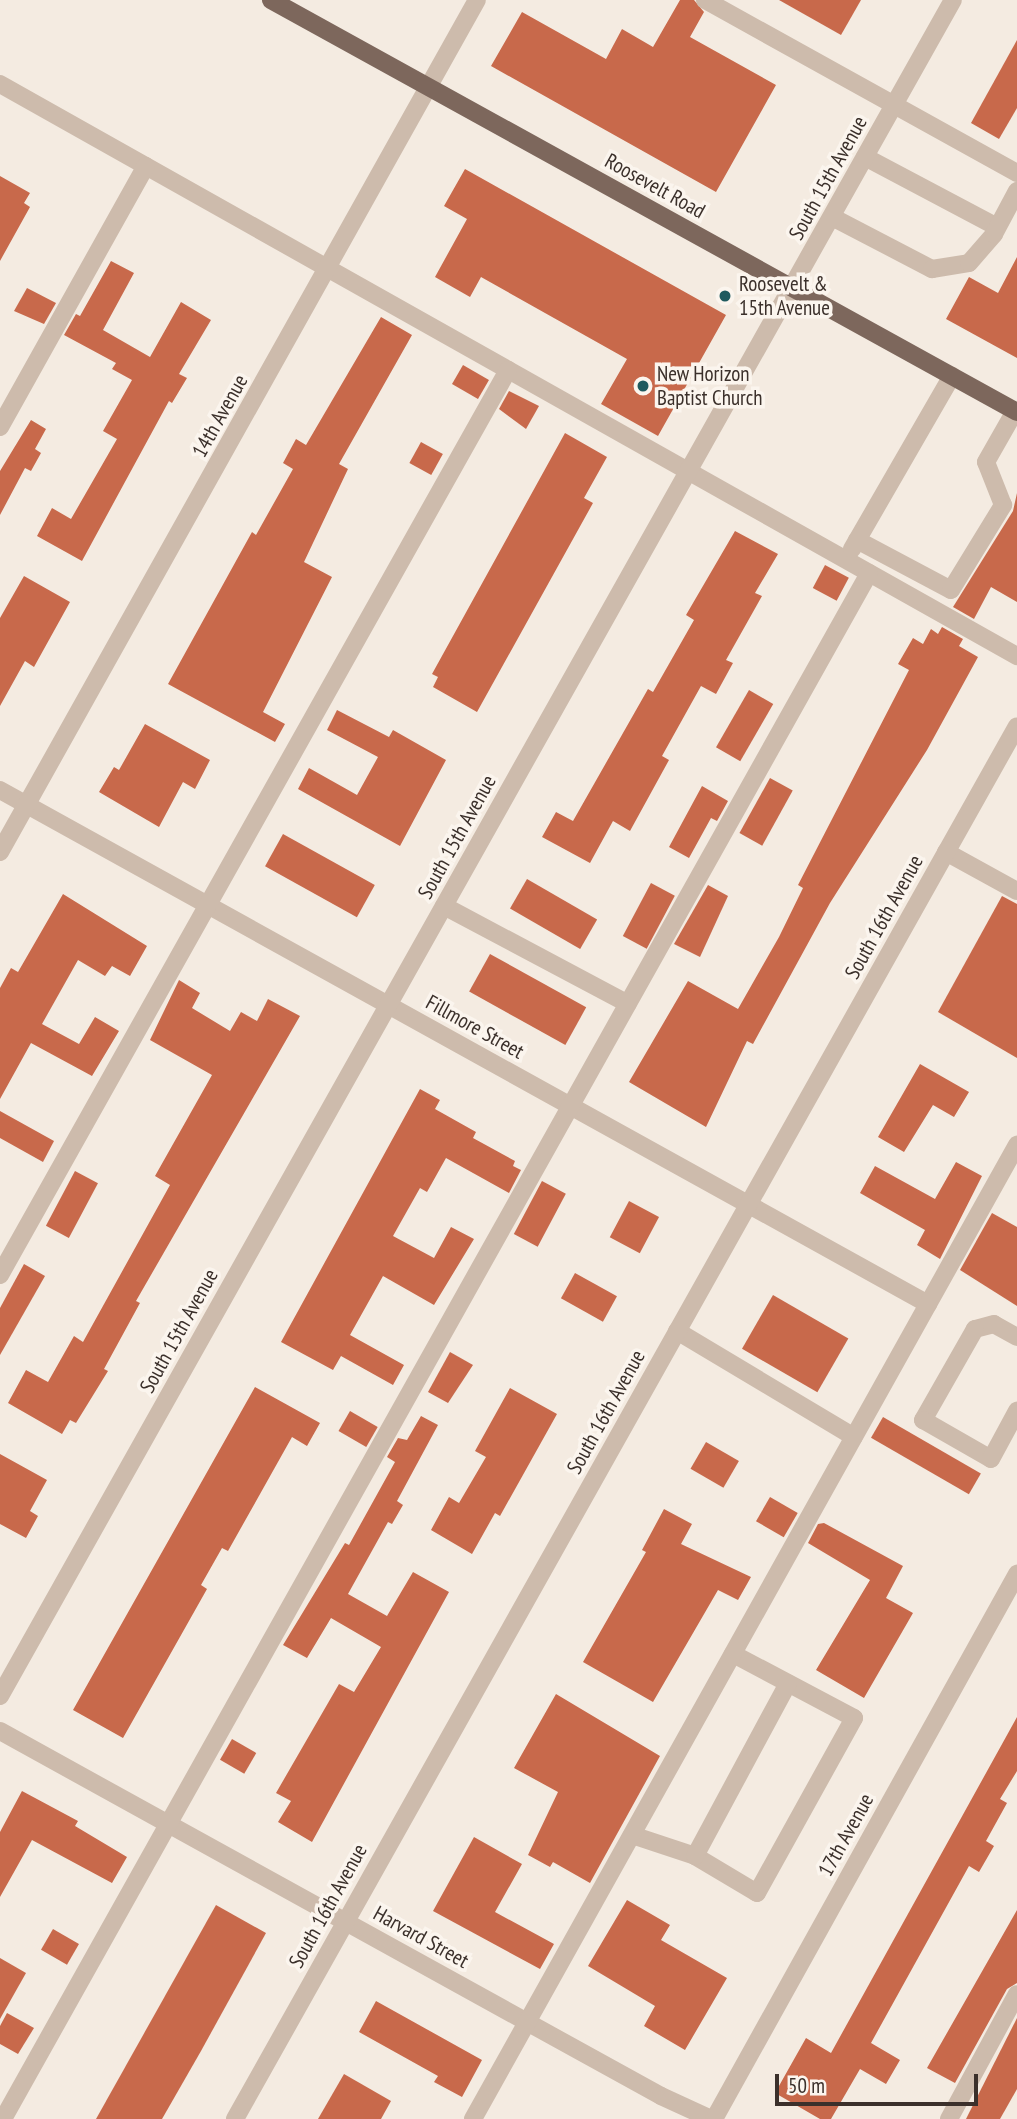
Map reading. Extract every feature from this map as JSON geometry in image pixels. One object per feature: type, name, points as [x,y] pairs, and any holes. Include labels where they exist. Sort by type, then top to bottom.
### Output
[{"type":"main road","name":"Roosevelt Road","points":[[271,0],[1016,411]]},
{"type":"street","name":"14th Avenue","points":[[0,852],[477,0]]},
{"type":"street","points":[[705,0],[1017,173]]},
{"type":"street","name":"South 15th Avenue","points":[[0,1696],[954,0]]},
{"type":"street","points":[[0,84],[1017,656]]},
{"type":"street","points":[[866,157],[997,227]]},
{"type":"street","points":[[0,427],[146,166]]},
{"type":"street","points":[[832,217],[932,270],[969,263],[997,227],[1017,191]]},
{"type":"street","points":[[0,1275],[508,370]]},
{"type":"street","points":[[846,560],[952,376]]},
{"type":"street","points":[[857,540],[951,590],[1003,505],[986,462],[1016,411]]},
{"type":"street","points":[[3,2119],[869,573]]},
{"type":"street","name":"South 16th Avenue","points":[[235,2119],[1017,726]]},
{"type":"street","name":"Fillmore Street","points":[[0,790],[928,1304]]},
{"type":"street","points":[[946,852],[1017,891]]},
{"type":"street","points":[[444,906],[628,1004]]},
{"type":"street","points":[[473,2119],[1017,1145]]},
{"type":"street","points":[[1017,1337],[995,1324],[975,1329],[923,1420],[991,1459],[1017,1411]]},
{"type":"street","points":[[677,1331],[854,1437]]},
{"type":"street","name":"17th Avenue","points":[[712,2119],[1017,1574]]},
{"type":"street","points":[[632,1835],[695,1856],[757,1893],[854,1718],[733,1654]]},
{"type":"street","points":[[695,1856],[788,1683]]},
{"type":"street","name":"Harvard Street","points":[[0,1731],[527,2023],[712,2119]]},
{"type":"street","points":[[949,2119],[1017,1994]]},
{"type":"building","points":[[680,0],[694,0],[704,12],[690,37],[776,85],[716,192],[491,66],[522,12],[606,59],[622,29],[653,47]]},
{"type":"building","points":[[779,0],[861,0],[841,35]]},
{"type":"building","points":[[1017,40],[1017,108],[999,139],[971,123]]},
{"type":"building","points":[[465,169],[726,315],[658,436],[601,404],[627,359],[481,277],[470,297],[435,277],[467,219],[444,206]]},
{"type":"building","points":[[0,176],[30,193],[24,203],[30,207],[0,261]]},
{"type":"building","points":[[1017,257],[1017,358],[946,319],[969,277],[998,293]]},
{"type":"building","points":[[111,261],[134,273],[103,330],[150,357],[181,302],[211,320],[179,374],[187,378],[172,403],[169,401],[82,561],[37,536],[52,508],[71,519],[117,439],[103,431],[132,380],[112,369],[116,363],[64,335],[76,314],[80,316]]},
{"type":"building","points":[[27,288],[56,303],[44,324],[14,311]]},
{"type":"building","points":[[381,317],[412,335],[339,464],[348,469],[304,562],[332,577],[263,712],[285,724],[275,742],[168,684],[252,532],[256,535],[293,469],[283,463],[296,439],[306,445]]},
{"type":"building","points":[[463,365],[489,380],[478,399],[452,384]]},
{"type":"building","points":[[509,391],[539,406],[526,429],[499,409]]},
{"type":"building","points":[[31,420],[46,429],[35,449],[41,453],[31,471],[25,468],[0,515],[0,471]]},
{"type":"building","points":[[565,433],[607,457],[584,498],[593,503],[477,712],[433,687],[438,677],[432,674]]},
{"type":"building","points":[[421,442],[443,454],[431,475],[409,463]]},
{"type":"building","points":[[1017,493],[1017,602],[991,587],[974,619],[953,607],[1013,511]]},
{"type":"building","points":[[735,531],[778,554],[755,593],[762,596],[726,660],[733,663],[716,694],[701,686],[662,756],[669,760],[630,831],[613,821],[590,863],[542,837],[556,812],[573,821],[648,689],[653,692],[694,620],[686,615]]},
{"type":"building","points":[[825,565],[849,578],[837,601],[813,588]]},
{"type":"building","points":[[24,576],[70,602],[34,667],[25,661],[0,706],[0,618]]},
{"type":"building","points":[[942,627],[963,639],[959,646],[978,657],[927,750],[830,903],[753,1044],[747,1041],[706,1127],[629,1082],[688,981],[738,1009],[779,937],[803,888],[798,885],[909,670],[898,664],[913,638],[923,644],[931,629],[938,634]]},
{"type":"building","points":[[749,690],[773,704],[740,761],[716,747]]},
{"type":"building","points":[[337,710],[389,737],[393,730],[446,760],[400,846],[298,789],[309,768],[357,795],[378,757],[327,730]]},
{"type":"building","points":[[145,724],[210,760],[195,789],[183,782],[159,827],[99,792],[114,767],[119,770]]},
{"type":"building","points":[[770,778],[793,791],[762,846],[739,833]]},
{"type":"building","points":[[702,786],[728,801],[717,821],[711,818],[689,858],[669,847]]},
{"type":"building","points":[[283,834],[375,885],[357,917],[265,866]]},
{"type":"building","points":[[527,879],[597,920],[580,949],[510,908]]},
{"type":"building","points":[[651,883],[675,896],[647,949],[623,936]]},
{"type":"building","points":[[708,885],[728,896],[700,957],[674,944]]},
{"type":"building","points":[[63,894],[147,946],[130,976],[112,966],[105,976],[78,960],[42,1024],[79,1044],[95,1017],[119,1031],[92,1076],[31,1043],[0,1099],[0,988],[11,968],[18,972]]},
{"type":"building","points":[[1002,896],[1017,904],[1017,1058],[938,1012]]},
{"type":"building","points":[[490,954],[586,1007],[565,1045],[469,992]]},
{"type":"building","points":[[179,980],[200,993],[192,1008],[230,1031],[241,1012],[257,1021],[268,999],[300,1016],[136,1301],[140,1303],[104,1369],[108,1371],[76,1423],[70,1420],[62,1434],[8,1403],[26,1370],[48,1382],[74,1336],[83,1342],[170,1185],[155,1176],[212,1075],[150,1040]]},
{"type":"building","points":[[920,1064],[969,1092],[954,1117],[933,1105],[904,1152],[878,1137]]},
{"type":"building","points":[[420,1089],[440,1100],[435,1109],[476,1132],[473,1138],[515,1161],[513,1166],[521,1170],[509,1193],[446,1158],[427,1192],[420,1188],[393,1236],[434,1258],[451,1227],[474,1239],[434,1305],[383,1276],[350,1335],[404,1365],[393,1385],[341,1356],[333,1370],[281,1342]]},
{"type":"building","points":[[0,1111],[54,1141],[43,1162],[0,1138]]},
{"type":"building","points":[[956,1162],[982,1176],[940,1259],[917,1245],[925,1230],[860,1193],[875,1166],[935,1199]]},
{"type":"building","points":[[75,1171],[98,1183],[69,1238],[46,1226]]},
{"type":"building","points":[[542,1181],[566,1194],[538,1247],[514,1234]]},
{"type":"building","points":[[629,1201],[659,1217],[640,1253],[610,1237]]},
{"type":"building","points":[[992,1213],[1017,1227],[1017,1306],[960,1270]]},
{"type":"building","points":[[24,1264],[45,1276],[0,1355],[0,1308]]},
{"type":"building","points":[[575,1273],[617,1296],[603,1322],[561,1298]]},
{"type":"building","points":[[773,1295],[848,1338],[817,1392],[742,1349]]},
{"type":"building","points":[[450,1352],[473,1365],[448,1403],[428,1392]]},
{"type":"building","points":[[255,1387],[320,1423],[307,1446],[292,1437],[228,1551],[222,1548],[201,1585],[207,1589],[123,1738],[73,1710]]},
{"type":"building","points":[[510,1388],[557,1414],[500,1516],[495,1513],[472,1554],[431,1530],[449,1497],[459,1503],[486,1457],[475,1451]]},
{"type":"building","points":[[350,1411],[378,1427],[366,1447],[338,1431]]},
{"type":"building","points":[[421,1416],[438,1425],[397,1501],[403,1505],[392,1524],[388,1522],[348,1594],[387,1616],[413,1572],[449,1592],[312,1842],[278,1822],[291,1801],[276,1793],[339,1684],[354,1692],[381,1647],[331,1618],[307,1658],[283,1645],[345,1543],[349,1545],[395,1462],[387,1457],[398,1438],[407,1440]]},
{"type":"building","points":[[883,1417],[981,1474],[969,1494],[871,1438]]},
{"type":"building","points":[[706,1442],[739,1461],[723,1488],[690,1469]]},
{"type":"building","points":[[0,1454],[47,1480],[30,1511],[38,1516],[26,1538],[0,1524]]},
{"type":"building","points":[[770,1497],[798,1513],[784,1537],[756,1521]]},
{"type":"building","points":[[664,1509],[692,1524],[681,1544],[751,1577],[738,1600],[718,1590],[653,1702],[583,1662],[646,1552],[642,1550]]},
{"type":"building","points":[[824,1523],[903,1566],[886,1598],[913,1613],[864,1698],[816,1670],[870,1580],[808,1543],[818,1524]]},
{"type":"building","points":[[556,1694],[660,1756],[590,1883],[553,1862],[550,1867],[528,1855],[558,1792],[514,1768]]},
{"type":"building","points":[[1017,1717],[1017,1771],[1000,1799],[1007,1803],[986,1841],[994,1846],[979,1872],[969,1866],[871,2043],[900,2060],[886,2084],[860,2069],[831,2119],[820,2119],[775,2093],[806,2038],[831,2053]]},
{"type":"building","points":[[232,1739],[256,1753],[244,1774],[220,1760]]},
{"type":"building","points":[[22,1791],[78,1821],[75,1826],[127,1857],[112,1883],[32,1840],[0,1897],[0,1832]]},
{"type":"building","points":[[474,1837],[522,1864],[495,1912],[554,1944],[540,1969],[433,1911]]},
{"type":"building","points":[[627,1900],[670,1925],[661,1940],[727,1978],[685,2050],[644,2026],[655,2006],[588,1966]]},
{"type":"building","points":[[216,1905],[266,1933],[201,2051],[162,2119],[96,2119]]},
{"type":"building","points":[[1017,1910],[1017,1983],[1007,1989],[955,2083],[927,2068]]},
{"type":"building","points":[[53,1929],[79,1944],[67,1965],[41,1950]]},
{"type":"building","points":[[0,1958],[26,1973],[0,2019]]},
{"type":"building","points":[[376,2001],[482,2060],[462,2097],[434,2082],[438,2076],[359,2032]]},
{"type":"building","points":[[7,2013],[34,2028],[18,2054],[0,2044],[0,2026]]},
{"type":"building","points":[[1017,2018],[1017,2089],[1000,2119],[966,2119]]},
{"type":"building","points":[[344,2074],[391,2101],[381,2119],[318,2119]]},
{"type":"place","name":"Roosevelt & 15th Avenue","points":[[725,296]]},
{"type":"place","name":"New Horizon Baptist Church","points":[[643,386]]}]
